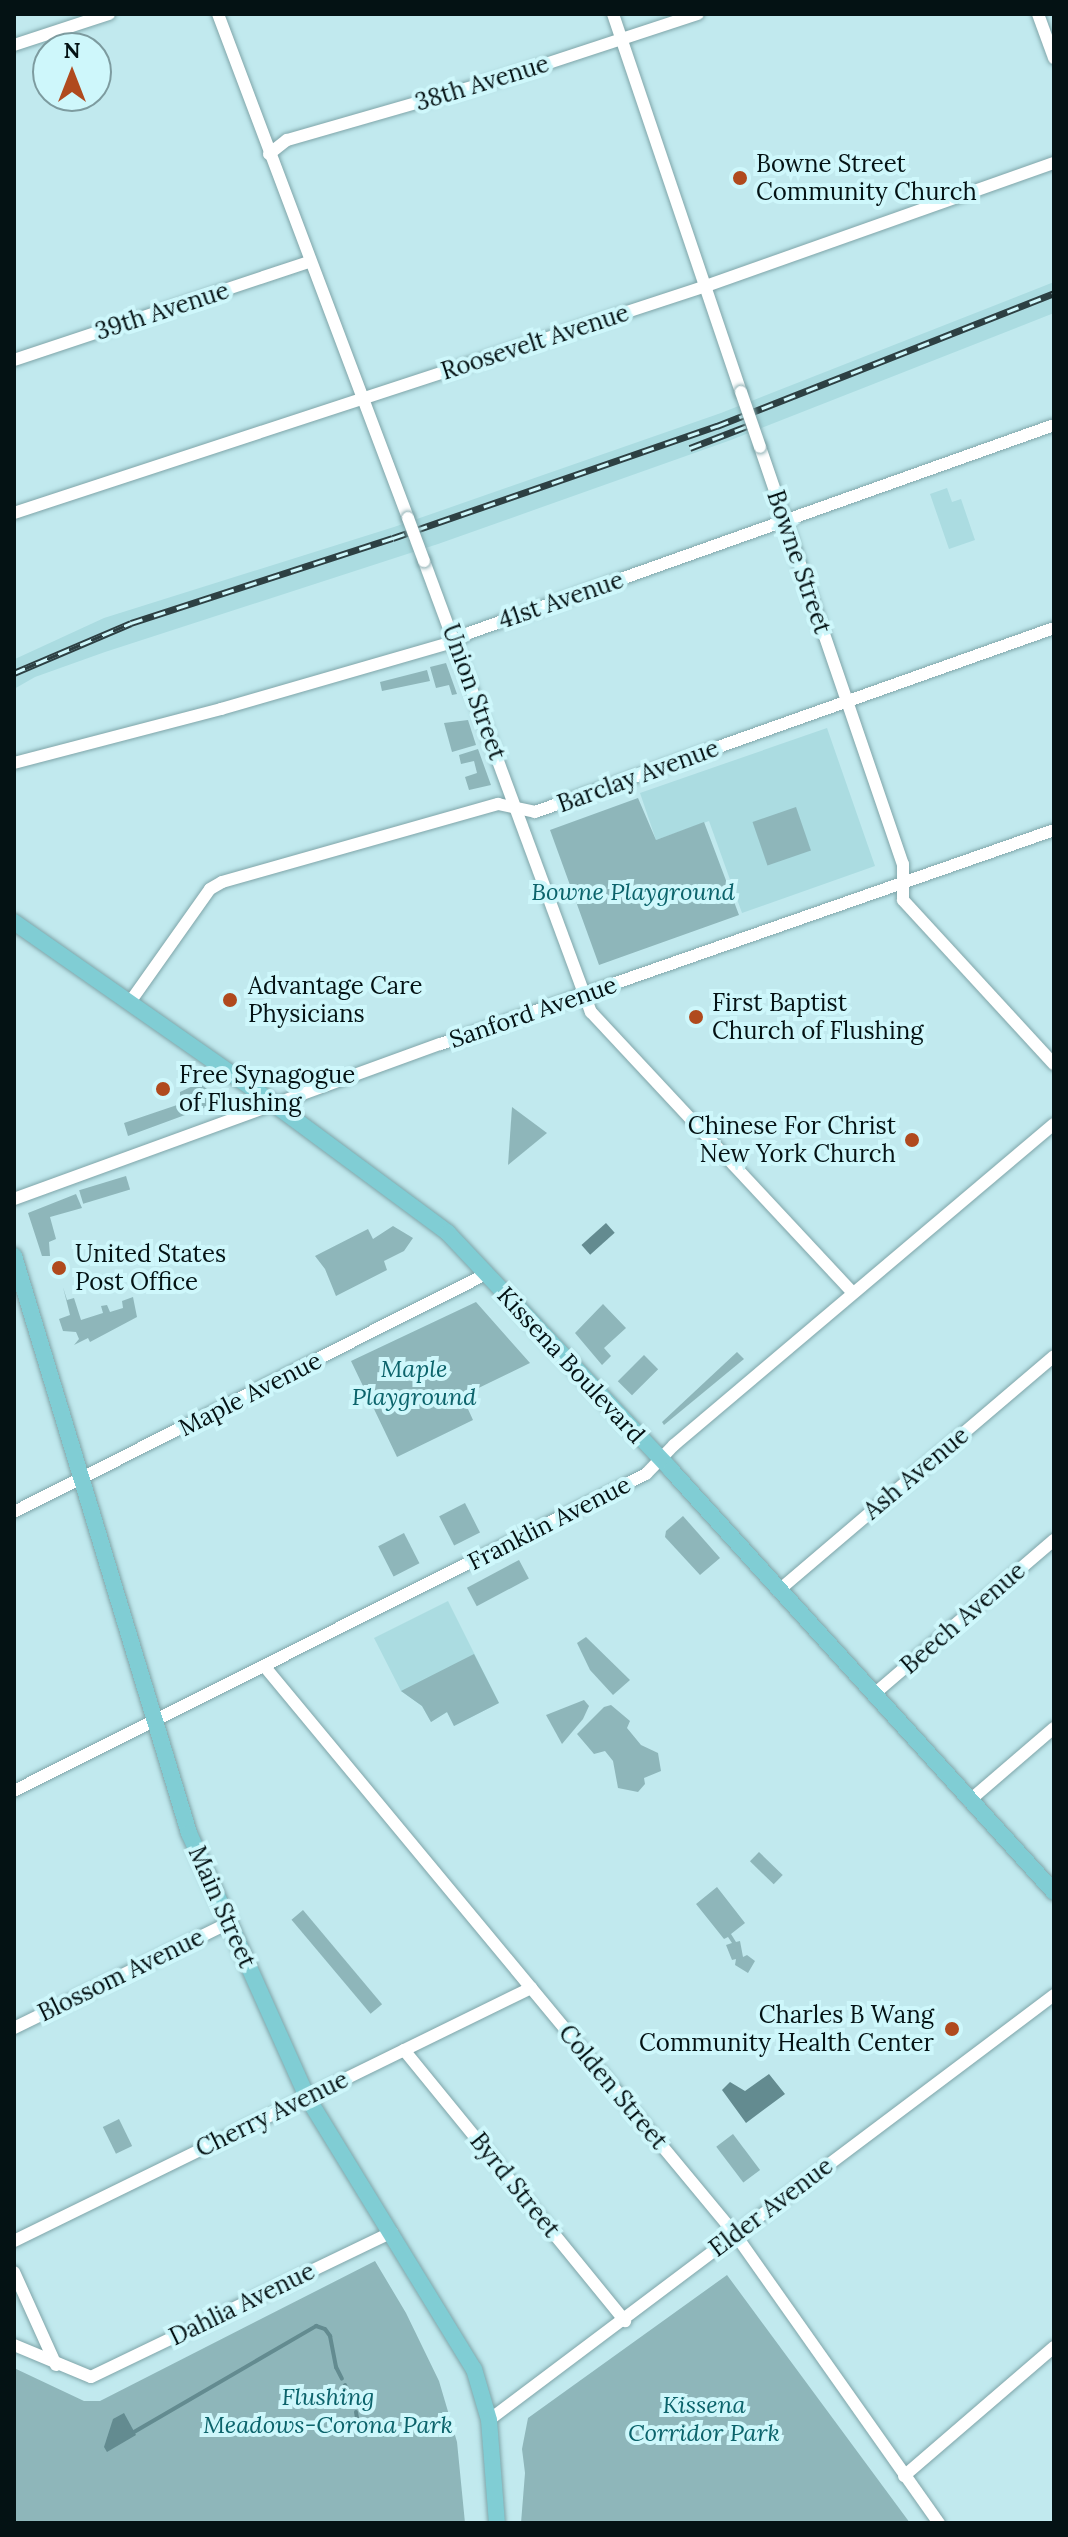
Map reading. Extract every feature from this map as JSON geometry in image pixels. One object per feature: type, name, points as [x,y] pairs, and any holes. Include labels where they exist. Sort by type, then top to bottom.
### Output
[{"type":"main road","name":"Kissena Boulevard","points":[[14,922],[425,1214],[486,1274],[660,1459],[1054,1892]]},
{"type":"main road","name":"Main Street","points":[[14,1256],[189,1833],[307,2097],[467,2355],[489,2420],[497,2523]]},
{"type":"street","points":[[14,45],[109,14]]},
{"type":"street","name":"Union Street","points":[[218,14],[309,262],[456,641],[591,1012],[853,1293]]},
{"type":"street","name":"Bowne Street","points":[[613,14],[903,864],[903,900],[1054,1064]]},
{"type":"street","name":"38th Avenue","points":[[269,154],[287,140],[698,14]]},
{"type":"street","points":[[1038,14],[1054,58]]},
{"type":"street","name":"Roosevelt Avenue","points":[[14,513],[706,286],[1054,163]]},
{"type":"street","name":"39th Avenue","points":[[14,360],[309,262]]},
{"type":"street","name":"41st Avenue","points":[[14,763],[221,709],[456,641],[469,633],[1054,425]]},
{"type":"street","name":"Barclay Avenue","points":[[130,1002],[210,889],[222,882],[498,804],[535,812],[1054,628]]},
{"type":"street","name":"Sanford Avenue","points":[[14,1199],[1054,830]]},
{"type":"street","name":"Franklin Avenue","points":[[14,1791],[646,1474],[853,1293],[1054,1124]]},
{"type":"street","name":"Maple Avenue","points":[[14,1512],[486,1274]]},
{"type":"street","name":"Ash Avenue","points":[[778,1591],[1054,1356]]},
{"type":"street","name":"Beech Avenue","points":[[873,1695],[1054,1540]]},
{"type":"street","name":"Colden Street","points":[[265,1667],[735,2234],[939,2523]]},
{"type":"street","points":[[969,1801],[1054,1728]]},
{"type":"street","name":"Blossom Avenue","points":[[14,2028],[228,1923]]},
{"type":"street","name":"Cherry Avenue","points":[[14,2241],[531,1988]]},
{"type":"street","name":"Elder Avenue","points":[[489,2420],[625,2321],[735,2234],[1054,1995]]},
{"type":"street","name":"Byrd Street","points":[[404,2050],[625,2321]]},
{"type":"street","name":"Dahlia Avenue","points":[[56,2365],[91,2377],[392,2232]]},
{"type":"street","points":[[14,2272],[56,2365]]},
{"type":"street","points":[[14,2345],[56,2365]]},
{"type":"street","points":[[904,2476],[1054,2347]]},
{"type":"shaded area","points":[[1054,282],[1054,313],[731,440],[438,544],[105,652],[35,677],[14,689],[15,659],[104,618],[394,527],[721,413]]},
{"type":"shaded area","points":[[947,488],[952,502],[961,499],[975,540],[949,549],[930,494]]},
{"type":"shaded area","points":[[827,728],[875,866],[742,913],[709,821],[656,840],[640,793]]},
{"type":"shaded area","points":[[606,1223],[615,1233],[590,1255],[581,1245]]},
{"type":"shaded area","points":[[448,1601],[499,1703],[454,1726],[447,1712],[431,1722],[422,1706],[401,1691],[374,1638]]},
{"type":"shaded area","points":[[769,2074],[785,2094],[746,2123],[722,2090],[730,2082],[745,2091]]},
{"type":"shaded area","points":[[124,2413],[136,2435],[107,2452],[104,2447],[113,2419]]},
{"type":"green space","points":[[446,663],[457,694],[452,695],[449,685],[436,688],[430,667]]},
{"type":"green space","points":[[427,670],[430,681],[382,691],[380,682]]},
{"type":"green space","points":[[468,720],[476,745],[452,752],[444,723]]},
{"type":"green space","points":[[478,749],[491,785],[469,790],[465,777],[477,773],[474,761],[461,764],[459,755]]},
{"type":"green space","name":"Bowne Playground","points":[[638,798],[656,840],[704,822],[739,915],[599,965],[550,830]]},
{"type":"green space","points":[[796,807],[811,850],[767,865],[753,822]]},
{"type":"green space","points":[[199,1083],[223,1101],[128,1136],[124,1123],[180,1104],[180,1092]]},
{"type":"green space","points":[[512,1107],[547,1133],[508,1165]]},
{"type":"green space","points":[[126,1176],[130,1189],[83,1204],[79,1190]]},
{"type":"green space","points":[[76,1194],[82,1208],[50,1217],[56,1239],[49,1242],[50,1256],[42,1256],[28,1213]]},
{"type":"green space","points":[[393,1226],[413,1238],[404,1251],[384,1261],[387,1270],[336,1296],[325,1269],[315,1256],[368,1229],[373,1239]]},
{"type":"green space","points":[[63,1287],[67,1300],[74,1298],[81,1320],[103,1313],[101,1306],[107,1305],[110,1312],[123,1308],[122,1301],[133,1297],[137,1317],[90,1342],[88,1338],[74,1345],[79,1339],[76,1332],[63,1331],[59,1319],[70,1315]]},
{"type":"green space","name":"Maple Playground","points":[[476,1302],[530,1363],[462,1396],[473,1420],[397,1457],[351,1361]]},
{"type":"green space","points":[[603,1304],[626,1328],[604,1348],[611,1356],[602,1365],[575,1333]]},
{"type":"green space","points":[[737,1352],[744,1359],[664,1425],[662,1422]]},
{"type":"green space","points":[[644,1355],[658,1369],[632,1395],[618,1381]]},
{"type":"green space","points":[[465,1503],[480,1532],[454,1546],[439,1516]]},
{"type":"green space","points":[[683,1516],[720,1558],[700,1575],[665,1537],[666,1531]]},
{"type":"green space","points":[[404,1533],[419,1563],[394,1576],[378,1546]]},
{"type":"green space","points":[[519,1560],[529,1579],[477,1606],[467,1588]]},
{"type":"green space","points":[[586,1637],[630,1680],[613,1695],[590,1670],[577,1643]]},
{"type":"green space","points":[[474,1654],[499,1703],[454,1726],[447,1712],[431,1722],[422,1706],[401,1691]]},
{"type":"green space","points":[[584,1700],[589,1706],[583,1719],[562,1744],[546,1715]]},
{"type":"green space","points":[[611,1705],[630,1721],[627,1728],[641,1745],[658,1753],[661,1771],[644,1778],[645,1784],[638,1792],[618,1788],[613,1761],[605,1751],[594,1754],[577,1734],[604,1707]]},
{"type":"green space","points":[[759,1852],[783,1875],[774,1884],[750,1861]]},
{"type":"green space","points":[[717,1887],[745,1923],[731,1934],[736,1942],[740,1941],[743,1957],[747,1955],[755,1961],[748,1973],[735,1965],[736,1959],[732,1960],[726,1945],[732,1943],[728,1937],[724,1939],[696,1904]]},
{"type":"green space","points":[[303,1910],[382,2004],[371,2014],[292,1920]]},
{"type":"green space","points":[[119,2119],[132,2146],[116,2154],[103,2127]]},
{"type":"green space","points":[[733,2134],[760,2170],[743,2183],[716,2147]]},
{"type":"green space","name":"Flushing Meadows-Corona Park","points":[[375,2261],[406,2313],[439,2381],[457,2442],[465,2523],[14,2523],[14,2368],[84,2401],[100,2401]]},
{"type":"green space","name":"Kissena Corridor Park","points":[[727,2275],[910,2523],[521,2523],[525,2473],[522,2449],[528,2418]]},
{"type":"waterway","points":[[134,2432],[316,2326],[325,2329],[330,2336],[336,2367],[342,2379]]},
{"type":"waterway","points":[[345,2385],[353,2405]]},
{"type":"waterway","points":[[356,2412],[357,2418]]},
{"type":"waterway","points":[[359,2425],[361,2429]]},
{"type":"railway","points":[[14,673],[131,623],[393,538],[717,426],[1054,293]]},
{"type":"railway","points":[[690,448],[750,425]]},
{"type":"place","name":"Bowne Street Community Church","points":[[740,178]]},
{"type":"place","name":"Advantage Care Physicians","points":[[230,1000]]},
{"type":"place","name":"First Baptist Church of Flushing","points":[[696,1017]]},
{"type":"place","name":"Free Synagogue of Flushing","points":[[163,1089]]},
{"type":"place","name":"Chinese For Christ New York Church","points":[[912,1140]]},
{"type":"place","name":"United States Post Office","points":[[59,1268]]},
{"type":"place","name":"Charles B Wang Community Health Center","points":[[952,2029]]}]
